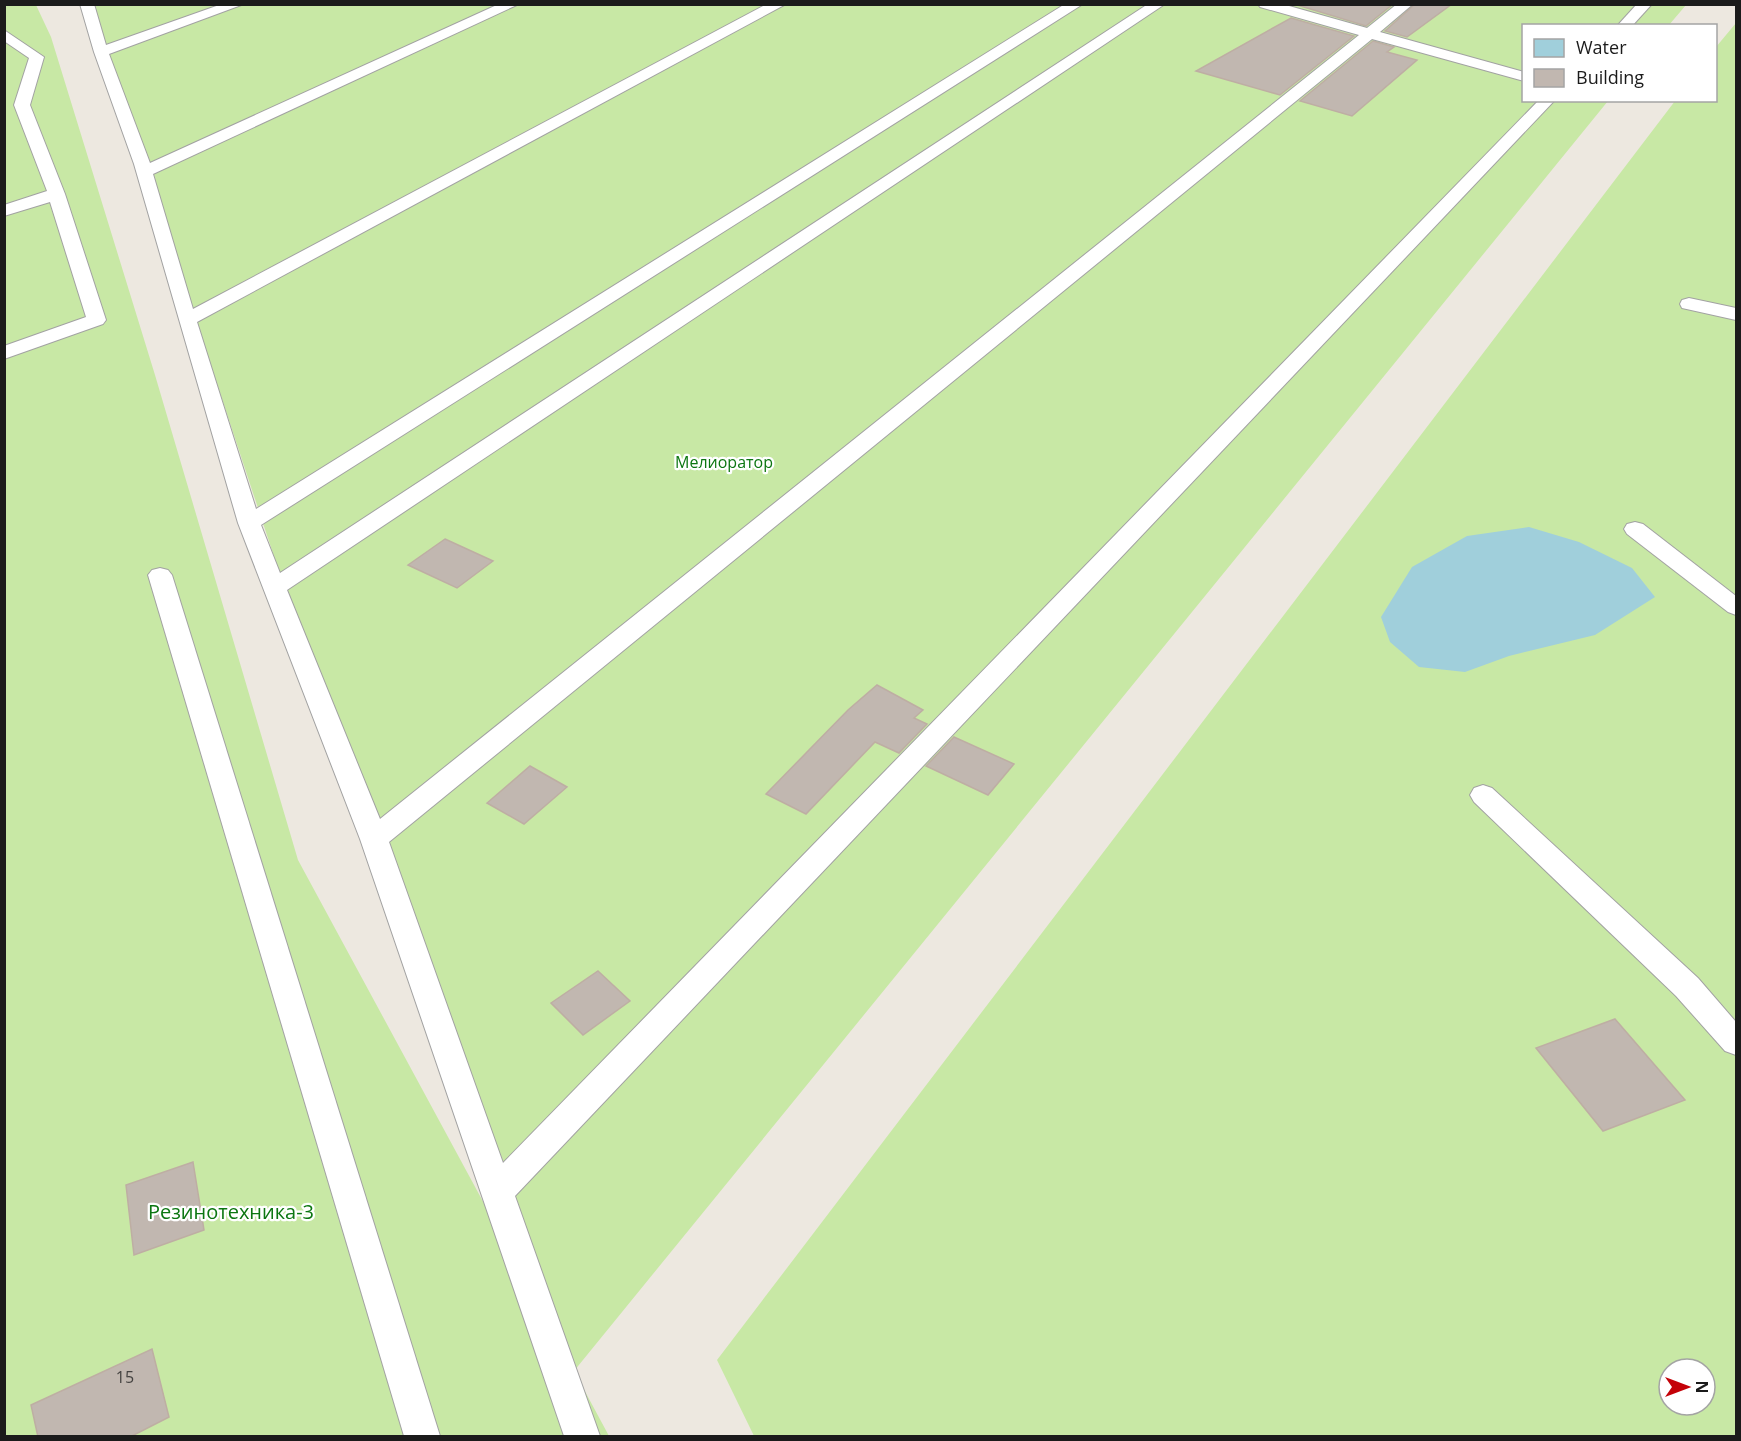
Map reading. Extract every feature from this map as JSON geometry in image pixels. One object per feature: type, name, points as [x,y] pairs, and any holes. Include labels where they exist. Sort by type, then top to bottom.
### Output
[{"type":"lane","points":[[87,4],[100,52],[144,172],[249,524],[374,839],[582,1437]]},
{"type":"lane","points":[[100,52],[237,4]]},
{"type":"lane","points":[[144,172],[512,4]]},
{"type":"lane","points":[[187,320],[779,4]]},
{"type":"lane","points":[[249,524],[1076,4]]},
{"type":"lane","points":[[275,587],[1158,4]]},
{"type":"lane","points":[[1265,4],[1522,76]]},
{"type":"lane","points":[[374,839],[1407,4]]},
{"type":"lane","points":[[1626,24],[1645,4]]},
{"type":"lane","points":[[4,34],[37,57],[22,105],[56,194],[96,320],[4,353]]},
{"type":"lane","points":[[496,1193],[1546,102]]},
{"type":"lane","points":[[4,110],[22,105]]},
{"type":"lane","points":[[4,211],[56,194]]},
{"type":"lane","points":[[1689,304],[1737,314]]},
{"type":"lane","points":[[1635,530],[1737,607]]},
{"type":"lane","points":[[160,575],[422,1437]]},
{"type":"lane","points":[[1483,795],[1687,987],[1737,1042]]},
{"type":"green space","name":"Мелиоратор","points":[[5,5],[36,5],[51,37],[155,375],[298,860],[493,1220],[92,5],[1686,5],[1670,24],[1522,24],[1522,102],[1607,102],[574,1371],[609,1436],[5,1436]]},
{"type":"green space","points":[[1736,23],[1736,1436],[754,1436],[717,1360],[1674,102],[1717,102],[1717,46]]},
{"type":"water","points":[[1529,527],[1579,542],[1632,568],[1655,597],[1595,635],[1509,656],[1465,672],[1419,667],[1390,642],[1381,617],[1412,567],[1467,536]]},
{"type":"building","points":[[1294,4],[1393,4],[1366,26]]},
{"type":"building","points":[[1415,4],[1452,4],[1407,37],[1385,31]]},
{"type":"building","points":[[1291,18],[1354,36],[1280,95],[1196,71]]},
{"type":"building","points":[[1373,41],[1394,47],[1387,52],[1417,60],[1352,116],[1300,101]]},
{"type":"building","points":[[445,539],[493,561],[457,588],[408,565]]},
{"type":"building","points":[[877,685],[923,710],[914,718],[927,724],[899,753],[875,742],[806,814],[766,794],[848,710]]},
{"type":"building","points":[[954,737],[1014,764],[988,795],[926,766]]},
{"type":"building","points":[[530,766],[567,787],[524,824],[487,803]]},
{"type":"building","points":[[598,971],[630,1001],[583,1035],[551,1003]]},
{"type":"building","points":[[1615,1019],[1685,1100],[1603,1131],[1536,1048]]},
{"type":"building","points":[[193,1162],[204,1230],[134,1255],[126,1185]]},
{"type":"building","points":[[152,1349],[169,1417],[130,1437],[38,1437],[31,1405]]},
{"type":"park label","name":"Резинотехника-3","points":[[231,1211]]}]
